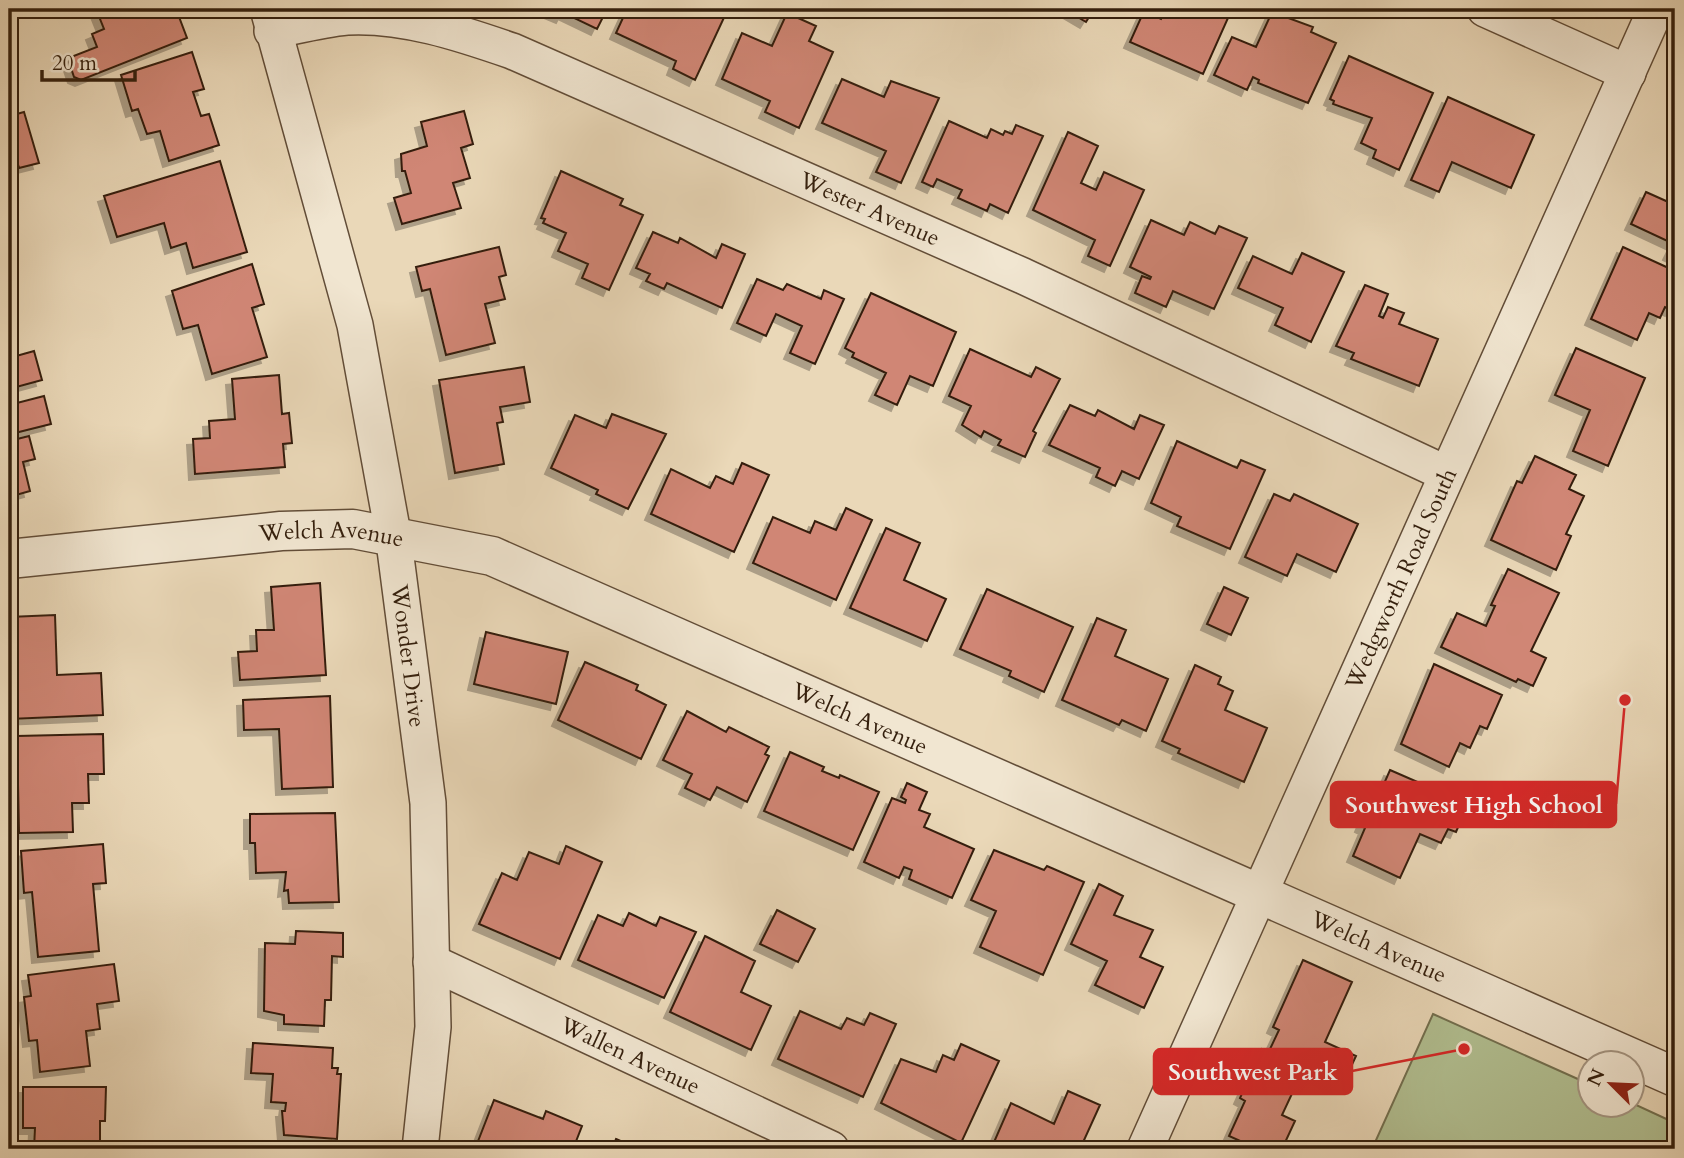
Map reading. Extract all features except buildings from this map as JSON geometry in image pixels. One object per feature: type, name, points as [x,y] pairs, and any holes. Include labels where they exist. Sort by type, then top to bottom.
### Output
[{"type":"street","points":[[1485,9],[1628,73]]},
{"type":"street","name":"Wedgworth Road South","points":[[1145,1149],[1656,9]]},
{"type":"street","name":"Wester Avenue","points":[[270,20],[383,18],[461,34],[512,51],[1023,276],[1447,474]]},
{"type":"street","name":"Wonder Drive","points":[[270,20],[355,325],[393,534],[428,803],[433,1027],[420,1149]]},
{"type":"street","name":"Welch Avenue","points":[[9,559],[281,531],[353,528],[492,556],[1675,1077]]},
{"type":"street","name":"Wallen Avenue","points":[[431,962],[831,1149]]},
{"type":"green space","points":[[1433,1014],[1576,1078],[1576,1120],[1646,1120],[1646,1110],[1675,1123],[1675,1149],[1372,1149]]},
{"type":"place","name":"Southwest High School","points":[[1625,700]]},
{"type":"place","name":"Southwest Park","points":[[1464,1049]]}]
